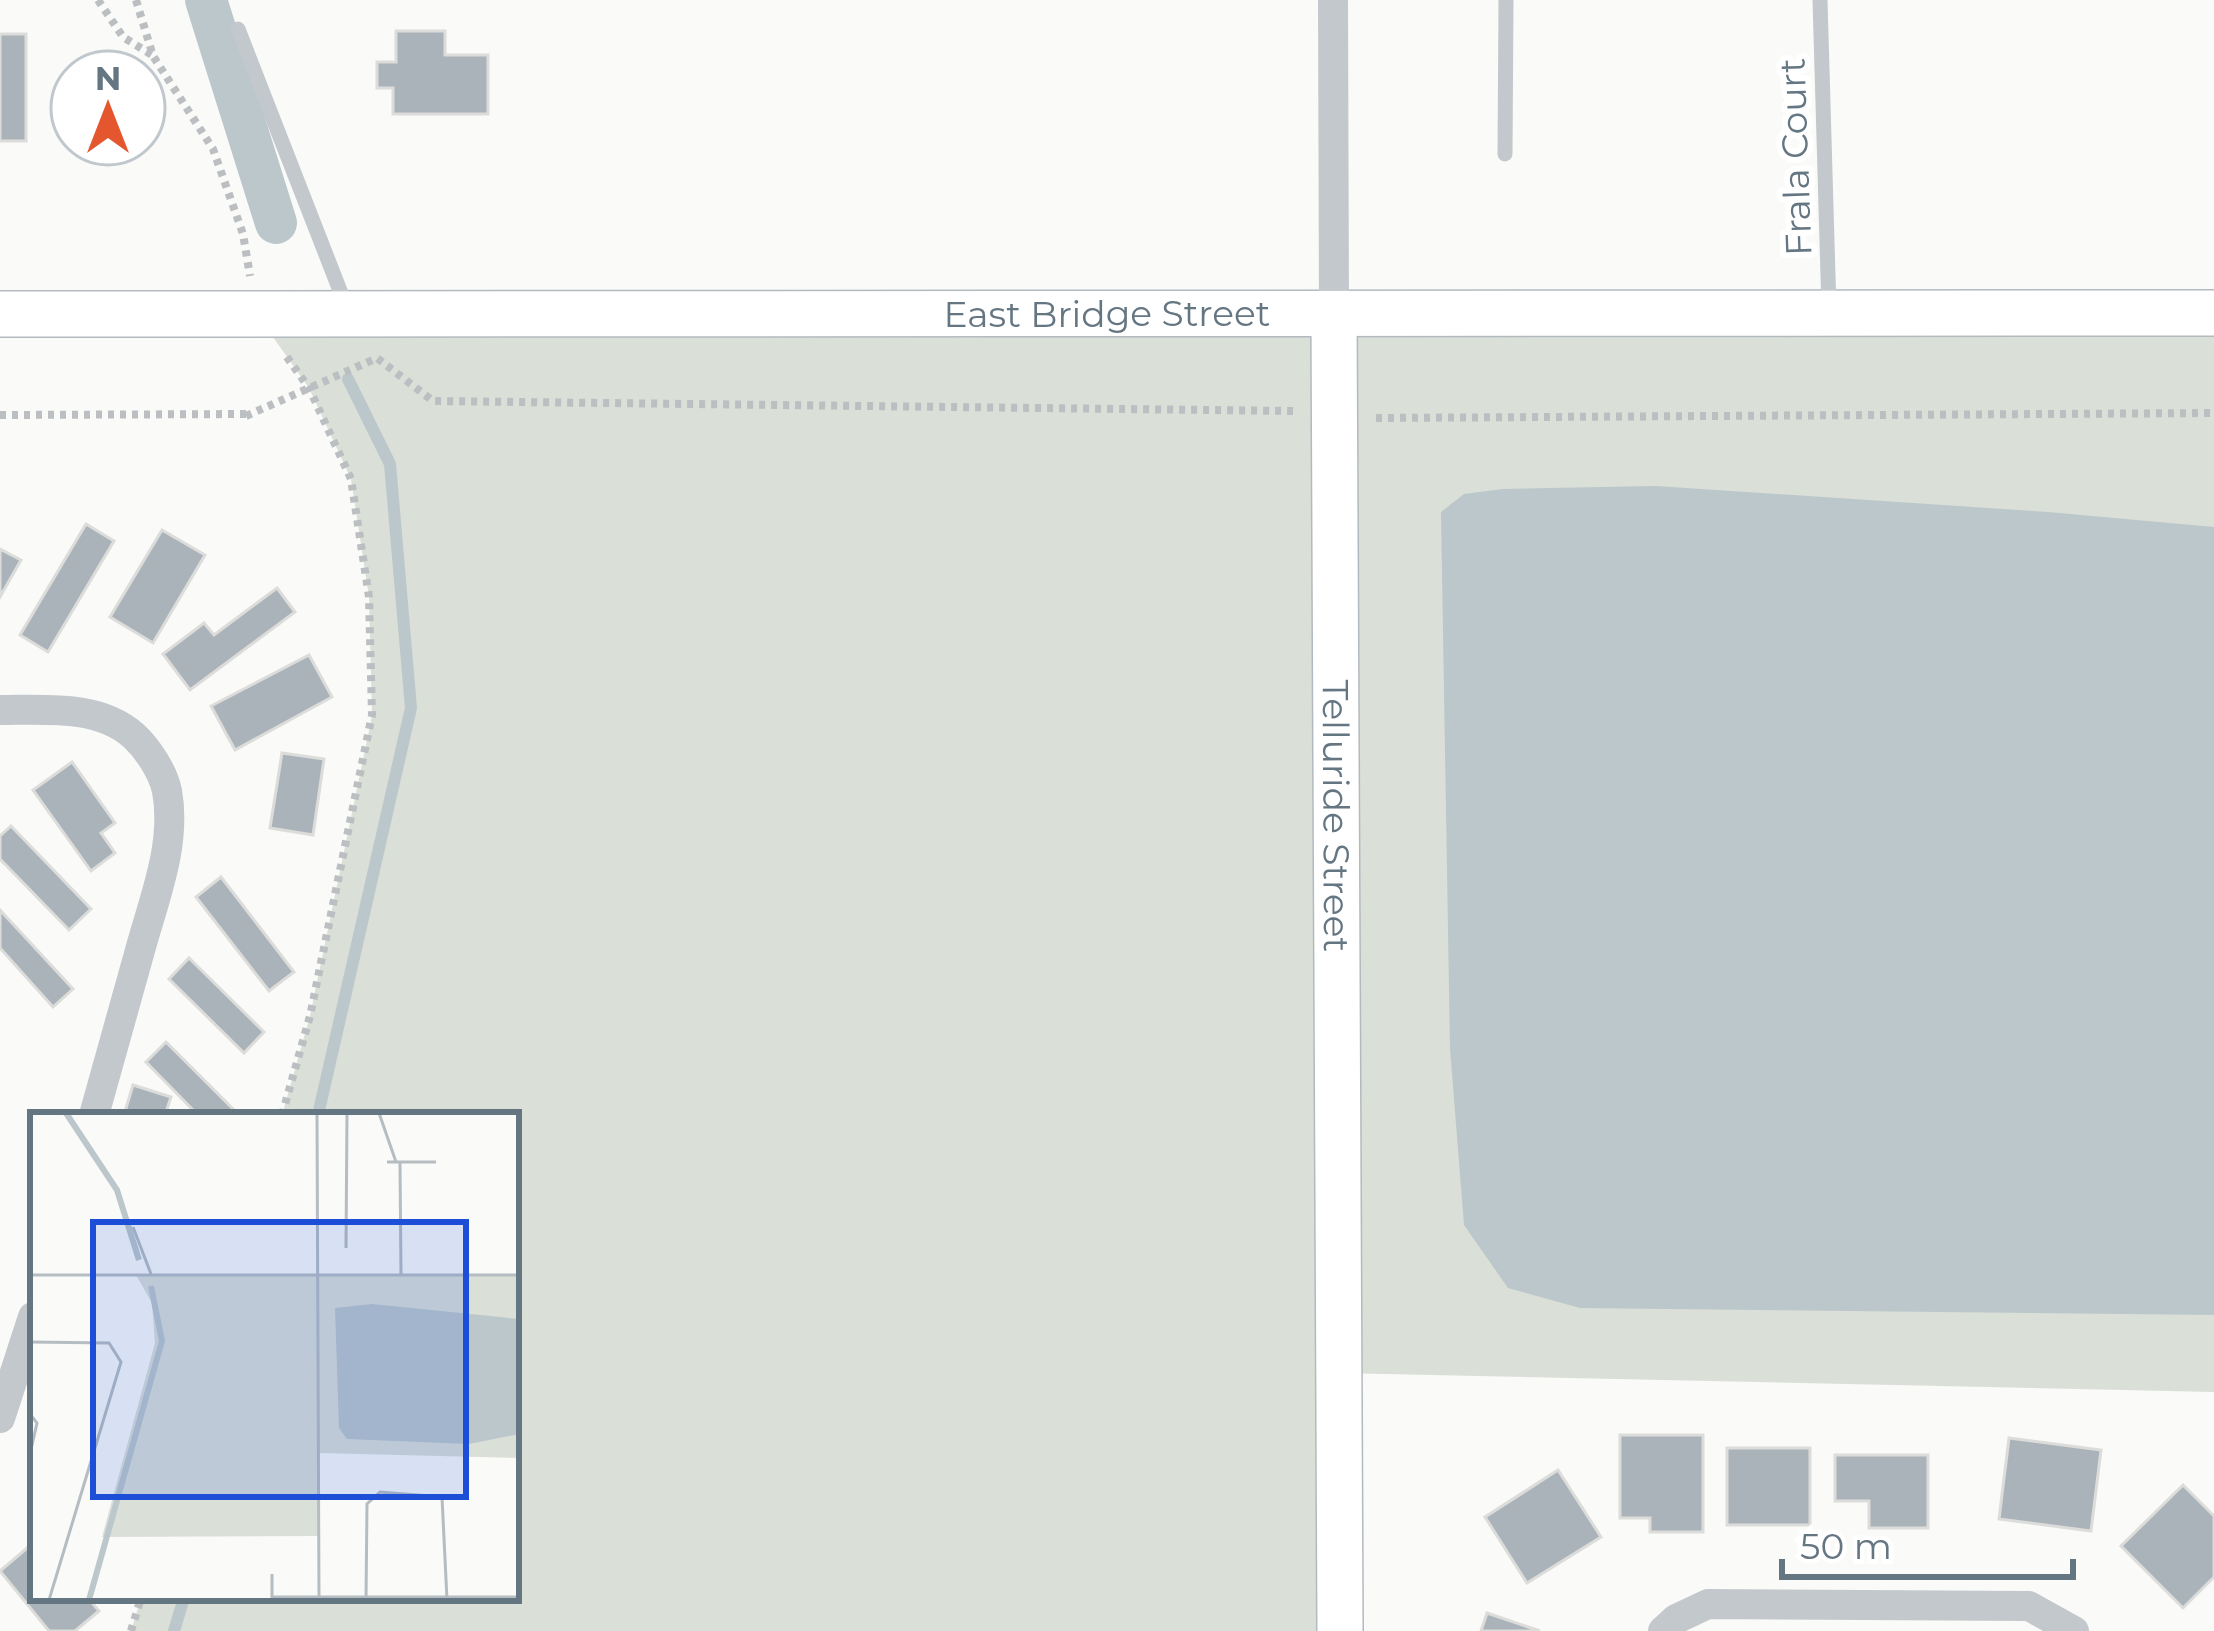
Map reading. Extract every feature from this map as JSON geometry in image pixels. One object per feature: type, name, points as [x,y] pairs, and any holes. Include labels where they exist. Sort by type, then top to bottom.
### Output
[{"type":"main road","name":"East Bridge Street","points":[[0,314],[2214,313]]},
{"type":"main road","name":"Telluride Street","points":[[1334,316],[1340,1631]]},
{"type":"street","name":"Telluride Street","points":[[1333,0],[1334,316]]},
{"type":"street","points":[[0,710],[61,710],[115,724],[134,735],[160,771],[166,788],[167,852],[95,1112]]},
{"type":"street","points":[[0,1418],[30,1326]]},
{"type":"street","points":[[1663,1631],[1676,1619],[1708,1604],[2029,1606],[2074,1631]]},
{"type":"lane","points":[[1505,154],[1506,0]]},
{"type":"lane","name":"Frala Court","points":[[1820,0],[1829,313]]},
{"type":"lane","points":[[238,29],[348,313]]},
{"type":"path","points":[[98,0],[123,37],[140,48]]},
{"type":"path","points":[[136,0],[151,48]]},
{"type":"path","points":[[168,79],[213,149],[242,234],[256,313],[309,388],[351,479],[369,597],[372,716],[310,1016],[283,1112]]},
{"type":"path","points":[[0,416],[247,416],[377,358],[433,400],[1276,408],[1332,417],[2214,413]]},
{"type":"path","points":[[130,1631],[140,1601]]},
{"type":"shaded area","points":[[256,313],[2214,313],[2214,1392],[1339,1373],[1340,1631],[131,1631],[140,1601],[519,1601],[519,1112],[283,1112],[310,1016],[372,716],[369,597],[351,479],[309,388]]},
{"type":"shaded area","points":[[1656,486],[2214,527],[2214,1315],[1580,1308],[1508,1288],[1464,1225],[1450,1048],[1441,512],[1464,494],[1503,489]]},
{"type":"building","points":[[396,31],[445,31],[445,55],[488,55],[488,114],[393,114],[393,88],[377,88],[377,62],[396,62]]},
{"type":"building","points":[[0,34],[26,34],[26,141],[0,141]]},
{"type":"building","points":[[86,524],[114,541],[48,652],[20,635]]},
{"type":"building","points":[[162,530],[205,555],[153,643],[110,617]]},
{"type":"building","points":[[0,549],[21,560],[0,597]]},
{"type":"building","points":[[277,588],[295,612],[190,690],[163,654],[204,623],[214,635]]},
{"type":"building","points":[[309,655],[332,697],[235,750],[211,706]]},
{"type":"building","points":[[282,753],[324,759],[313,835],[270,828]]},
{"type":"building","points":[[72,762],[115,823],[101,833],[115,853],[91,871],[33,790]]},
{"type":"building","points":[[11,826],[91,909],[69,930],[0,859],[0,836]]},
{"type":"building","points":[[221,877],[294,972],[269,991],[196,897]]},
{"type":"building","points":[[0,910],[73,989],[53,1007],[0,948]]},
{"type":"building","points":[[189,958],[264,1032],[244,1053],[169,979]]},
{"type":"building","points":[[166,1042],[236,1112],[195,1112],[146,1062]]},
{"type":"building","points":[[133,1085],[171,1097],[166,1112],[125,1112]]},
{"type":"building","points":[[1620,1435],[1703,1435],[1703,1532],[1650,1532],[1650,1518],[1620,1518]]},
{"type":"building","points":[[2009,1438],[2101,1450],[2091,1531],[1999,1519]]},
{"type":"building","points":[[1727,1448],[1810,1448],[1810,1525],[1727,1525]]},
{"type":"building","points":[[1835,1455],[1928,1455],[1928,1528],[1869,1528],[1869,1501],[1835,1501]]},
{"type":"building","points":[[1558,1470],[1601,1537],[1527,1583],[1485,1517]]},
{"type":"building","points":[[2183,1485],[2214,1516],[2214,1577],[2183,1608],[2121,1546]]},
{"type":"building","points":[[30,1546],[30,1601],[91,1601],[99,1611],[75,1631],[49,1631],[0,1571]]},
{"type":"building","points":[[1487,1613],[1540,1631],[1481,1631]]},
{"type":"waterway","points":[[206,0],[276,223]]},
{"type":"waterway","points":[[319,1112],[411,708],[390,464],[348,379]]},
{"type":"waterway","points":[[174,1631],[183,1601]]}]
